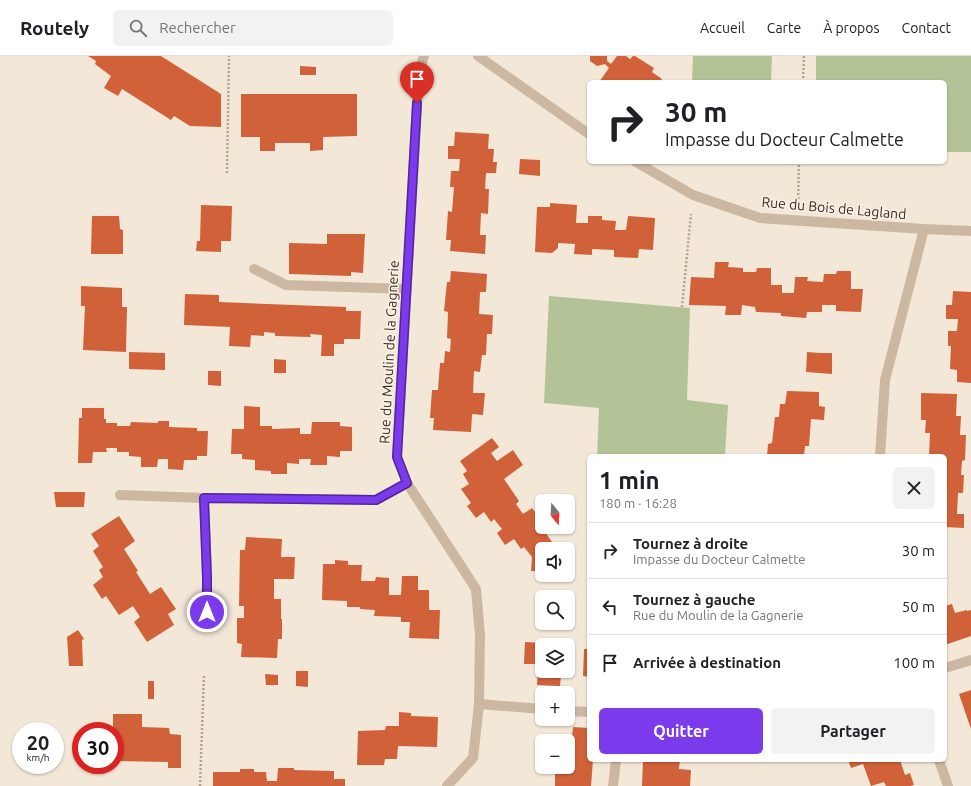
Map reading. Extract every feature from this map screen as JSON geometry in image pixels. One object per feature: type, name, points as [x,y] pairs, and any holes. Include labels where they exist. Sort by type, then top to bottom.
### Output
[{"type":"street","name":"Rue du Moulin de la Gagnerie","points":[[424,56],[419,71],[397,457],[407,483],[476,589],[480,636],[479,704],[473,758],[447,786]]},
{"type":"street","points":[[478,56],[587,133]]},
{"type":"street","name":"Rue du Bois de Lagland","points":[[639,164],[693,195],[760,218],[971,231]]},
{"type":"street","points":[[880,454],[885,380],[924,229]]},
{"type":"street","points":[[254,269],[286,284],[406,289]]},
{"type":"street","points":[[120,495],[204,498],[376,500],[407,483]]},
{"type":"street","points":[[204,498],[207,612]]},
{"type":"street","points":[[947,667],[971,660]]},
{"type":"street","points":[[479,704],[535,708]]},
{"type":"street","points":[[575,711],[587,712]]},
{"type":"street","points":[[614,786],[616,762]]},
{"type":"street","points":[[940,762],[948,786]]},
{"type":"path","points":[[227,173],[229,56]]},
{"type":"path","points":[[803,80],[804,56]]},
{"type":"path","points":[[797,220],[800,164]]},
{"type":"path","points":[[682,307],[693,195]]},
{"type":"path","points":[[200,786],[204,674]]},
{"type":"green space","points":[[693,56],[772,56],[771,80],[692,80]]},
{"type":"green space","points":[[816,56],[971,56],[971,152],[947,152],[947,80],[816,80]]},
{"type":"green space","points":[[549,296],[690,308],[687,400],[728,405],[725,454],[597,454],[599,408],[544,403]]},
{"type":"building","points":[[88,56],[161,56],[221,94],[221,127],[190,126],[174,116],[171,120],[122,89],[118,96],[104,88],[111,76],[95,64],[96,61]]},
{"type":"building","points":[[590,56],[607,56],[607,61],[611,64],[617,56],[626,56],[630,59],[635,56],[654,68],[652,72],[662,79],[600,80],[609,68],[605,64],[597,66],[590,61]]},
{"type":"building","points":[[300,66],[316,67],[316,75],[300,75]]},
{"type":"building","points":[[241,94],[357,94],[357,136],[323,137],[323,150],[310,151],[310,143],[275,143],[275,151],[260,151],[260,137],[241,137]]},
{"type":"building","points":[[455,132],[489,134],[488,149],[494,149],[493,162],[497,162],[496,173],[486,173],[485,189],[489,189],[488,214],[481,213],[480,235],[486,235],[485,254],[450,251],[451,240],[446,240],[448,211],[452,212],[454,187],[450,187],[451,171],[459,171],[460,159],[448,159],[448,146],[454,146]]},
{"type":"building","points":[[520,159],[540,160],[540,176],[519,174]]},
{"type":"building","points":[[550,203],[577,205],[576,223],[588,223],[588,216],[602,216],[602,220],[616,221],[615,230],[626,230],[628,216],[655,218],[653,250],[639,249],[638,258],[614,257],[614,250],[592,249],[592,255],[574,254],[575,244],[558,243],[558,248],[552,253],[535,252],[537,207],[550,207]]},
{"type":"building","points":[[201,205],[232,206],[231,241],[221,241],[221,252],[196,251],[197,241],[200,241]]},
{"type":"building","points":[[92,216],[119,216],[120,229],[123,230],[123,254],[91,254]]},
{"type":"building","points":[[327,234],[365,234],[363,273],[351,272],[351,276],[289,274],[289,243],[327,244]]},
{"type":"building","points":[[715,262],[729,262],[728,267],[743,268],[743,272],[756,272],[757,268],[771,268],[771,285],[782,285],[782,293],[794,293],[795,277],[808,277],[807,281],[823,282],[824,274],[836,274],[837,271],[851,271],[851,289],[863,289],[861,312],[836,311],[836,305],[822,305],[822,312],[807,312],[806,318],[781,316],[781,313],[756,312],[755,307],[742,305],[741,315],[725,315],[726,306],[689,305],[691,277],[714,278]]},
{"type":"building","points":[[451,271],[487,274],[486,292],[480,292],[479,314],[493,315],[492,334],[487,334],[486,355],[482,355],[480,372],[474,371],[473,393],[485,393],[483,415],[472,414],[471,432],[433,430],[434,418],[430,418],[432,390],[438,390],[440,363],[444,363],[445,351],[450,352],[451,339],[447,338],[448,312],[444,311],[447,282],[450,282]]},
{"type":"building","points":[[81,286],[122,288],[122,307],[127,307],[126,352],[83,350],[85,306],[81,306]]},
{"type":"building","points":[[953,291],[971,292],[971,383],[957,382],[957,370],[950,369],[951,346],[948,346],[948,331],[957,331],[958,319],[946,319],[946,305],[952,305]]},
{"type":"building","points":[[185,294],[219,295],[219,302],[346,307],[346,311],[361,311],[360,339],[344,339],[344,344],[334,344],[334,356],[321,356],[322,335],[310,334],[311,337],[275,336],[275,333],[264,332],[264,336],[251,335],[250,347],[229,346],[230,327],[184,325]]},
{"type":"building","points":[[129,352],[165,353],[165,370],[129,369]]},
{"type":"building","points":[[807,352],[832,353],[832,374],[806,372]]},
{"type":"building","points":[[274,359],[286,360],[286,373],[274,373]]},
{"type":"building","points":[[208,371],[221,371],[221,386],[208,385]]},
{"type":"building","points":[[787,391],[819,392],[819,406],[825,407],[824,420],[811,419],[809,446],[805,446],[804,454],[767,454],[768,444],[772,443],[775,417],[779,417],[780,404],[785,404]]},
{"type":"building","points":[[921,393],[957,394],[956,416],[961,416],[960,435],[966,435],[965,460],[962,461],[961,475],[964,475],[963,493],[958,493],[957,514],[964,514],[964,528],[947,527],[947,454],[929,454],[930,433],[925,433],[926,420],[921,420]]},
{"type":"building","points":[[244,406],[260,407],[260,426],[272,426],[272,429],[300,428],[300,434],[311,434],[312,422],[340,422],[340,426],[352,427],[352,451],[340,451],[340,457],[327,456],[327,465],[310,465],[311,459],[299,459],[299,464],[287,463],[287,474],[271,474],[271,471],[255,470],[255,460],[242,459],[242,454],[231,454],[232,429],[244,429]]},
{"type":"building","points":[[82,408],[104,408],[104,419],[106,419],[106,423],[117,423],[117,426],[130,426],[131,422],[158,423],[158,421],[169,421],[169,427],[197,428],[197,431],[208,431],[207,456],[197,456],[197,460],[184,460],[183,470],[168,469],[168,459],[158,459],[157,467],[141,467],[141,457],[129,456],[129,452],[117,452],[117,448],[106,448],[107,452],[93,452],[92,463],[78,463],[79,418],[82,418]]},
{"type":"building","points":[[492,438],[499,447],[491,453],[497,461],[513,450],[523,465],[504,479],[519,501],[516,504],[523,514],[532,508],[535,512],[535,534],[546,534],[552,542],[535,542],[535,571],[531,571],[532,557],[524,547],[521,549],[514,539],[505,545],[497,533],[502,529],[494,519],[491,522],[484,512],[476,518],[467,506],[471,503],[461,489],[469,484],[463,474],[467,471],[460,461]]},
{"type":"building","points":[[54,492],[85,492],[84,507],[56,507]]},
{"type":"building","points":[[119,516],[135,541],[124,549],[138,571],[136,572],[150,594],[161,587],[176,609],[168,614],[174,625],[147,642],[134,622],[140,617],[133,606],[119,615],[106,596],[102,599],[93,585],[103,577],[99,570],[103,567],[93,551],[99,546],[91,534]]},
{"type":"building","points":[[246,537],[282,539],[281,557],[295,557],[294,579],[274,579],[274,599],[281,599],[282,619],[282,639],[278,639],[277,658],[241,657],[242,644],[237,643],[237,618],[244,618],[244,606],[239,606],[240,550],[245,550]]},
{"type":"building","points":[[335,560],[348,561],[348,565],[362,565],[361,581],[375,581],[376,577],[389,578],[389,595],[401,595],[402,576],[418,576],[418,590],[429,590],[429,610],[440,610],[439,639],[409,638],[410,622],[401,622],[401,617],[374,616],[375,610],[360,609],[360,607],[347,607],[347,601],[322,600],[323,564],[335,564]]},
{"type":"building","points":[[952,604],[955,613],[971,610],[971,636],[947,644],[947,605]]},
{"type":"building","points":[[78,630],[84,639],[82,640],[83,666],[69,666],[67,637]]},
{"type":"building","points":[[525,642],[535,643],[535,664],[524,664]]},
{"type":"building","points":[[584,649],[587,649],[587,677],[583,676]]},
{"type":"building","points":[[296,671],[308,671],[308,687],[296,686]]},
{"type":"building","points":[[265,674],[278,675],[278,685],[266,685]]},
{"type":"building","points":[[537,678],[561,678],[560,686],[537,685]]},
{"type":"building","points":[[148,681],[154,681],[154,699],[148,699]]},
{"type":"building","points":[[971,690],[971,729],[959,694]]},
{"type":"building","points":[[399,712],[411,713],[411,716],[438,717],[437,747],[398,746],[397,759],[385,759],[384,765],[357,765],[358,731],[385,730],[386,726],[399,726]]},
{"type":"building","points":[[113,714],[142,714],[142,727],[169,728],[170,734],[181,735],[181,768],[168,768],[168,762],[124,761],[124,722],[113,722]]},
{"type":"building","points":[[573,727],[587,728],[587,762],[593,762],[591,786],[555,786],[555,774],[575,774],[575,734],[572,734]]},
{"type":"building","points":[[643,762],[680,762],[679,769],[691,770],[690,786],[642,786]]},
{"type":"building","points":[[849,762],[901,762],[905,775],[910,773],[914,785],[886,786],[884,782],[871,786],[863,764],[851,768]]},
{"type":"building","points":[[278,768],[334,771],[334,779],[345,779],[345,786],[213,786],[213,772],[240,772],[240,769],[254,769],[254,772],[266,772],[267,781],[277,781]]},
{"type":"route","points":[[207,612],[204,498],[376,500],[407,483],[397,457],[417,103]]}]
